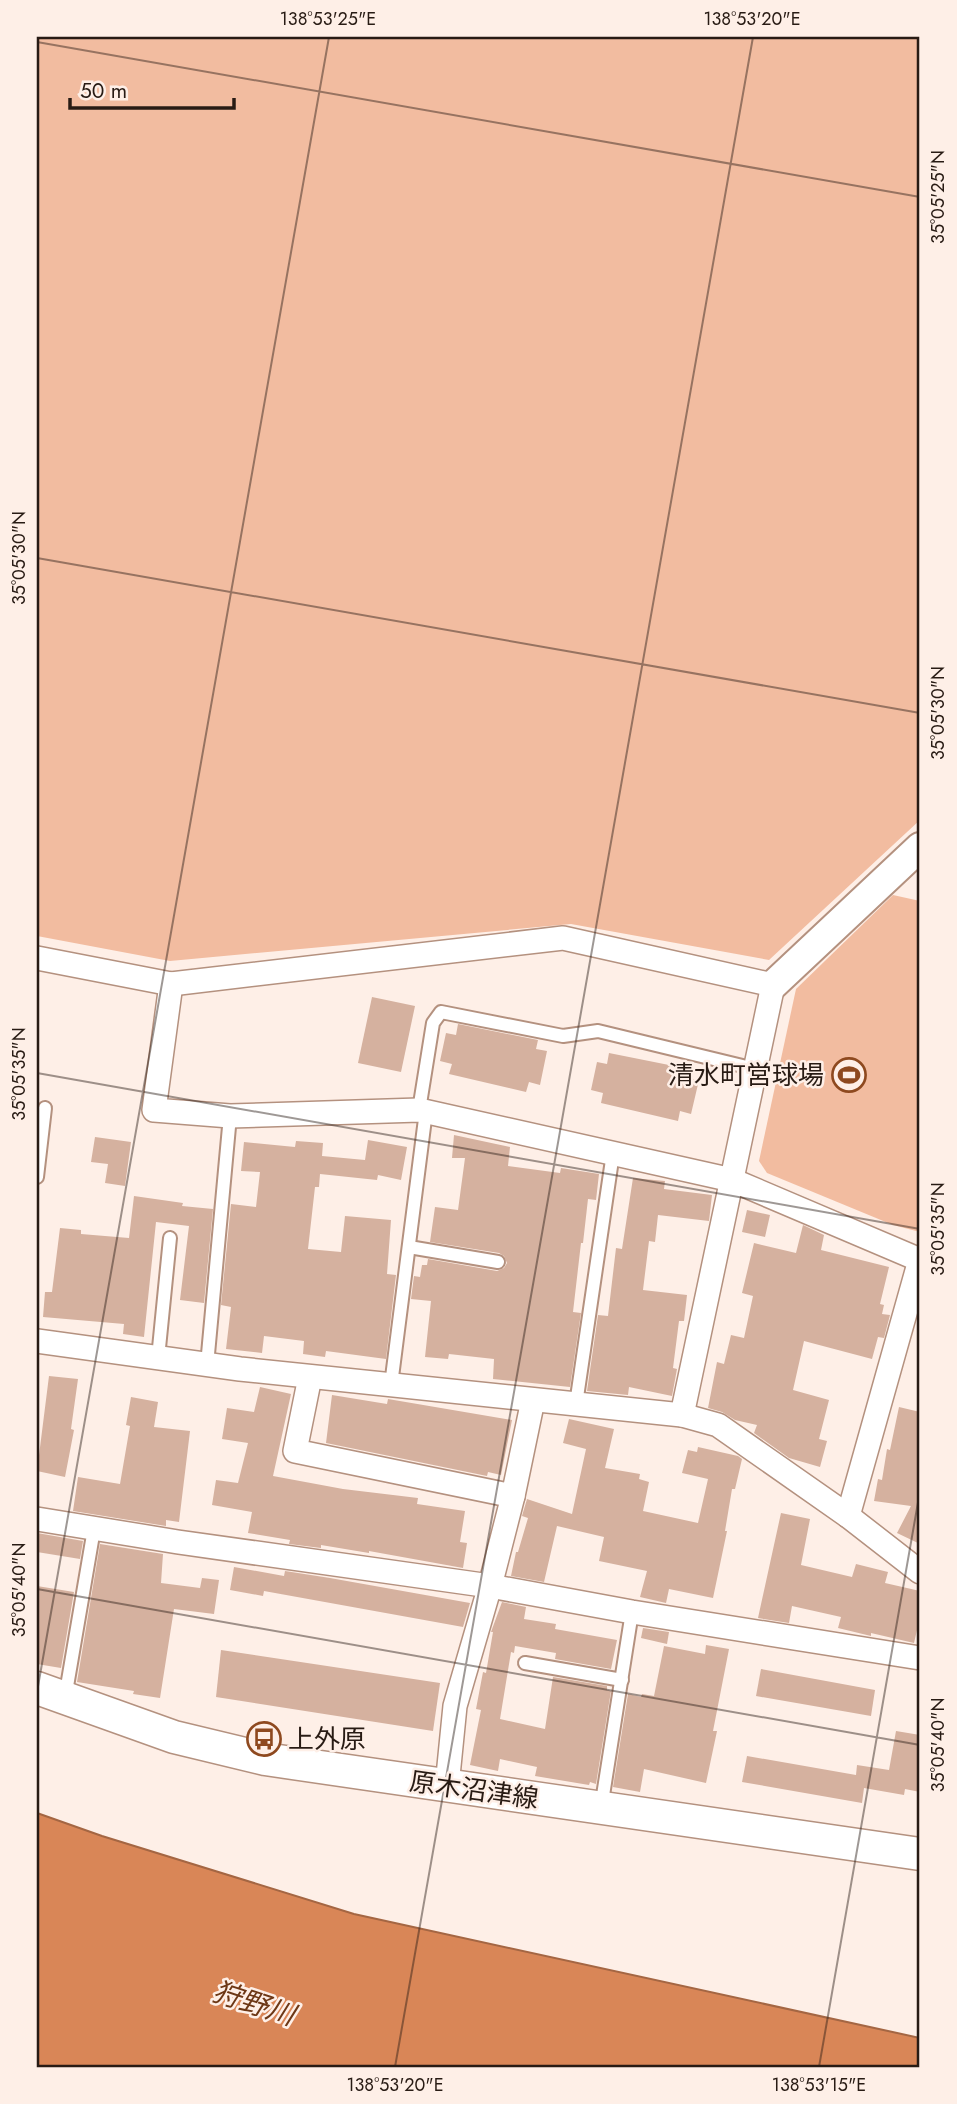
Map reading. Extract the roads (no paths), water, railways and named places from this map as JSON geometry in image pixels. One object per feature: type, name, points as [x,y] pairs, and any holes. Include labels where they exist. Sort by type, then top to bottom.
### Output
[{"type":"main road","name":"原木沼津線","points":[[51,1693],[174,1737],[265,1759],[920,1854]]},
{"type":"street","points":[[682,1415],[773,985],[920,847]]},
{"type":"street","points":[[37,958],[171,984],[563,938],[773,985]]},
{"type":"street","points":[[171,984],[154,1110],[230,1116],[423,1111],[732,1180],[920,1260],[848,1516]]},
{"type":"street","points":[[37,1341],[310,1377],[682,1415],[718,1425],[848,1516],[920,1572]]},
{"type":"street","points":[[310,1377],[295,1451],[513,1496]]},
{"type":"street","points":[[447,1786],[455,1706],[513,1496],[533,1400]]},
{"type":"street","points":[[37,1519],[178,1542],[490,1586],[632,1612],[920,1658]]},
{"type":"lane","points":[[391,1385],[433,1023],[441,1012],[563,1036],[598,1031],[755,1069]]},
{"type":"lane","points":[[37,1177],[45,1108]]},
{"type":"lane","points":[[207,1365],[230,1116]]},
{"type":"lane","points":[[576,1404],[612,1153]]},
{"type":"lane","points":[[158,1358],[170,1238]]},
{"type":"lane","points":[[409,1247],[498,1262]]},
{"type":"lane","points":[[51,1693],[94,1529]]},
{"type":"lane","points":[[601,1808],[632,1612]]},
{"type":"lane","points":[[525,1663],[622,1680]]},
{"type":"water","name":"狩野川","points":[[37,1813],[102,1836],[354,1914],[920,2038],[920,2067],[37,2067]]},
{"type":"place","name":"清水町営球場","points":[[849,1075]]},
{"type":"place","name":"上外原","points":[[264,1739]]}]
